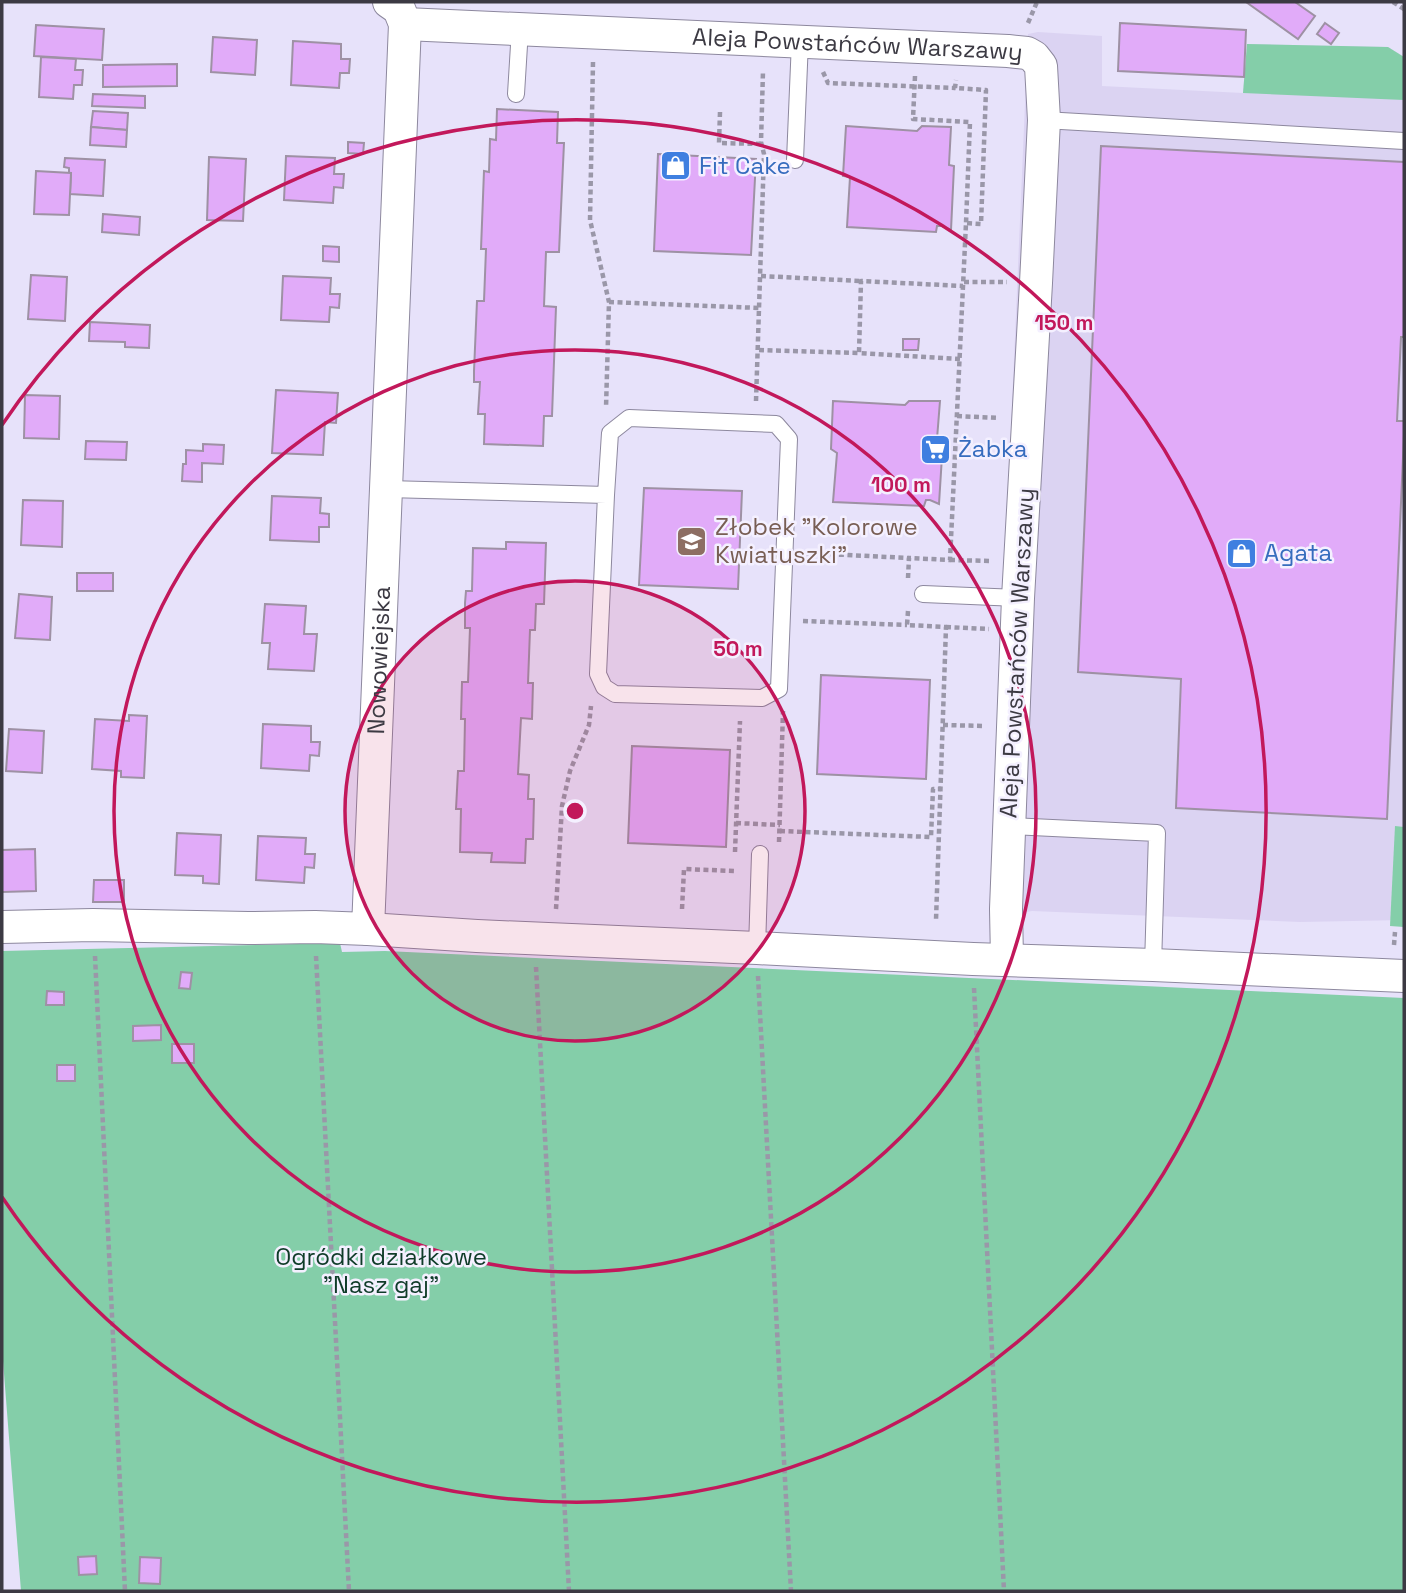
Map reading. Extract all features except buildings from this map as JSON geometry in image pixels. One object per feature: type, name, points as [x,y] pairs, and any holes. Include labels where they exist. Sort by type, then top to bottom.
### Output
[{"type":"street","name":"Aleja Powstańców Warszawy","points":[[397,13],[520,29],[764,40],[799,55],[957,49],[1008,51],[1027,53],[1041,66],[1044,120],[1018,598],[1006,909],[1007,959]]},
{"type":"street","name":"Nowowiejska","points":[[368,929],[387,489],[397,13]]},
{"type":"street","points":[[2,927],[315,927],[973,959],[1404,976]]},
{"type":"lane","points":[[516,94],[520,29]]},
{"type":"lane","points":[[795,160],[799,55]]},
{"type":"lane","points":[[1044,120],[1404,141]]},
{"type":"lane","points":[[629,418],[756,423],[776,424],[789,439],[779,689],[762,698],[615,694],[604,687],[598,674],[610,433],[629,418]]},
{"type":"lane","points":[[387,489],[606,495]]},
{"type":"lane","points":[[915,596],[1018,598]]},
{"type":"lane","points":[[1009,826],[1157,833],[1153,965]]},
{"type":"lane","points":[[757,948],[760,854]]},
{"type":"path","points":[[1028,23],[1037,2]]},
{"type":"path","points":[[1393,2],[1404,9]]},
{"type":"path","points":[[593,33],[590,220],[609,302],[605,405],[610,433]]},
{"type":"path","points":[[756,423],[764,154],[764,40]]},
{"type":"path","points":[[955,88],[957,49]]},
{"type":"path","points":[[799,55],[822,71],[828,83],[986,90],[981,224],[966,223]]},
{"type":"path","points":[[914,87],[913,120],[970,122],[950,560]]},
{"type":"path","points":[[720,112],[719,143],[762,144]]},
{"type":"path","points":[[761,276],[963,284],[983,282]]},
{"type":"path","points":[[859,353],[861,281]]},
{"type":"path","points":[[609,302],[760,308]]},
{"type":"path","points":[[758,349],[960,359]]},
{"type":"path","points":[[957,416],[977,418]]},
{"type":"path","points":[[784,552],[971,560]]},
{"type":"path","points":[[908,585],[909,558]]},
{"type":"path","points":[[907,625],[915,596]]},
{"type":"path","points":[[781,621],[967,628]]},
{"type":"path","points":[[936,920],[946,627]]},
{"type":"path","points":[[558,878],[562,806],[570,771],[589,725],[598,674]]},
{"type":"path","points":[[779,689],[783,712],[779,843]]},
{"type":"path","points":[[682,909],[684,869],[734,871],[740,698]]},
{"type":"path","points":[[943,725],[962,725]]},
{"type":"path","points":[[736,823],[931,837],[933,789],[941,789]]},
{"type":"path","points":[[93,925],[125,1591]]},
{"type":"path","points":[[315,927],[349,1591]]},
{"type":"path","points":[[535,939],[569,1591]]},
{"type":"path","points":[[757,948],[791,1591]]},
{"type":"path","points":[[973,959],[1004,1591]]},
{"type":"shaded area","points":[[1038,32],[1102,36],[1102,86],[1243,93],[1247,44],[1388,47],[1404,57],[1404,920],[1300,922],[1032,911],[990,918],[1028,34]]},
{"type":"green space","points":[[1247,44],[1388,47],[1404,57],[1404,100],[1243,93]]},
{"type":"green space","points":[[1395,826],[1404,827],[1404,927],[1390,926]]},
{"type":"green space","name":"Ogródki działkowe \"Nasz gaj\"","points":[[340,943],[342,952],[385,951],[1404,998],[1404,1591],[21,1591],[2,1348],[2,951]]},
{"type":"place","name":"Fit Cake","points":[[676,166]]},
{"type":"place","name":"Żabka","points":[[935,449]]},
{"type":"place","name":"Złobek \"Kolorowe Kwiatuszki\"","points":[[692,541]]},
{"type":"place","name":"Agata","points":[[1241,553]]}]
